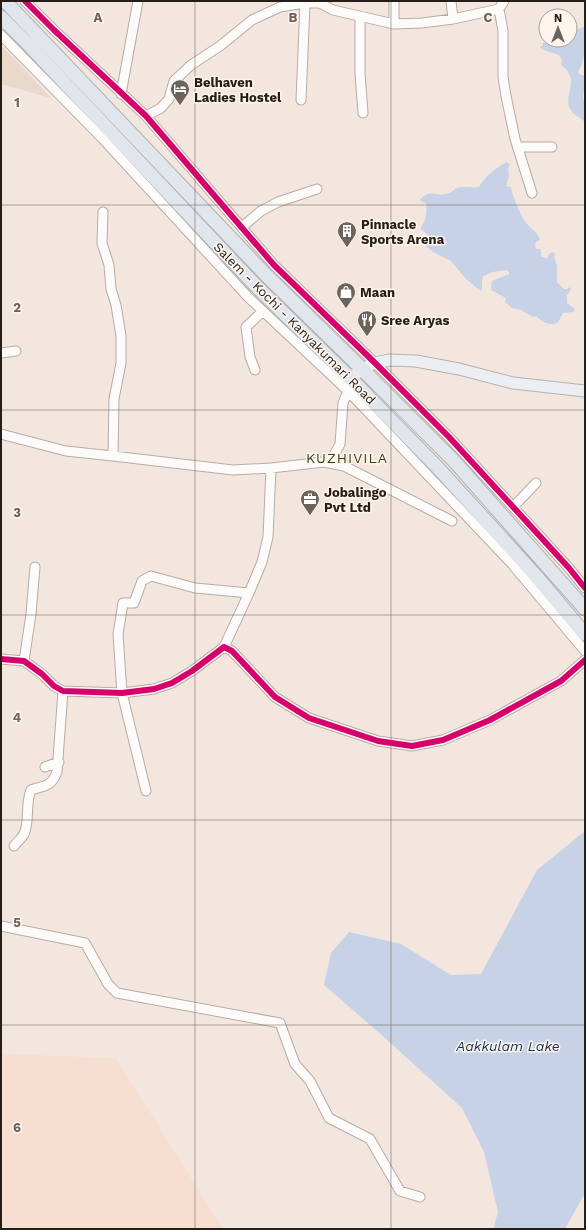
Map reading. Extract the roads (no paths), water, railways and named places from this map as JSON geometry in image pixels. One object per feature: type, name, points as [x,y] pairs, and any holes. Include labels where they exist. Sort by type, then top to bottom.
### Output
[{"type":"highway","name":"Salem - Kochi - Kanyakumari Road","points":[[5,1],[267,276],[454,461],[585,609]]},
{"type":"highway","name":"Salem - Kochi - Kanyakumari Road","points":[[1,17],[349,385],[440,470],[537,577],[585,634]]},
{"type":"main road","points":[[349,385],[362,369],[375,363],[389,360],[416,361],[459,369],[513,383],[585,391]]},
{"type":"street","points":[[25,1],[121,94],[146,116],[274,265],[449,437],[569,568],[585,588]]},
{"type":"street","points":[[121,94],[138,1]]},
{"type":"street","points":[[394,1],[394,24]]},
{"type":"street","points":[[451,1],[453,19]]},
{"type":"street","points":[[146,116],[161,108],[169,99],[174,81],[191,65],[220,46],[252,20],[280,7],[305,3],[334,5],[360,16],[394,24],[422,23],[453,19],[502,5],[503,77],[506,96],[518,147],[532,193]]},
{"type":"street","points":[[301,100],[305,3]]},
{"type":"street","points":[[360,16],[360,73],[363,113]]},
{"type":"street","points":[[1,35],[102,138],[248,297],[349,385],[512,564],[585,651]]},
{"type":"street","points":[[518,147],[552,147]]},
{"type":"street","points":[[242,227],[261,211],[278,202],[317,189]]},
{"type":"street","points":[[103,212],[102,243],[109,265],[111,289],[116,305],[121,336],[121,363],[114,398],[113,456]]},
{"type":"street","points":[[255,370],[250,357],[246,327],[263,311]]},
{"type":"street","points":[[1,353],[16,351]]},
{"type":"street","points":[[324,462],[333,457],[340,444],[343,403],[349,385]]},
{"type":"street","points":[[1,434],[66,451],[233,470],[271,468],[324,462],[344,466],[452,521]]},
{"type":"street","points":[[1,659],[24,661],[42,674],[54,686],[63,691],[122,693],[154,689],[172,683],[192,671],[224,647],[262,562],[268,537],[271,468]]},
{"type":"street","points":[[513,507],[536,483]]},
{"type":"street","points":[[24,661],[31,614],[35,567]]},
{"type":"street","points":[[146,791],[122,693],[118,634],[123,603],[134,603],[142,581],[151,576],[196,588],[249,593]]},
{"type":"street","points":[[224,647],[232,651],[275,697],[309,718],[378,741],[412,746],[443,740],[490,720],[561,681],[585,660]]},
{"type":"street","points":[[14,846],[24,834],[27,821],[28,797],[31,790],[49,785],[54,781],[58,772],[63,691]]},
{"type":"street","points":[[45,767],[59,762]]},
{"type":"street","points":[[1,926],[85,943],[108,984],[117,993],[280,1023],[295,1064],[310,1081],[329,1118],[370,1139],[400,1191],[420,1198]]},
{"type":"water","points":[[585,28],[584,57],[578,72],[579,74],[585,76],[583,98],[585,105],[585,122],[570,110],[568,98],[571,81],[568,72],[561,65],[561,57],[555,53],[542,48],[578,48],[578,29]]},
{"type":"water","points":[[506,162],[510,164],[506,186],[511,187],[515,201],[523,218],[539,237],[540,240],[536,242],[535,245],[536,249],[541,249],[541,256],[547,259],[549,254],[553,252],[555,254],[554,257],[557,265],[557,282],[564,289],[569,287],[571,289],[567,295],[567,303],[575,309],[573,312],[563,313],[559,321],[555,324],[546,323],[536,316],[533,317],[521,310],[512,308],[505,302],[506,298],[491,290],[492,281],[509,274],[507,270],[493,272],[483,276],[482,291],[466,279],[451,261],[433,252],[426,246],[428,235],[421,229],[421,226],[425,220],[426,203],[420,200],[429,194],[446,194],[459,187],[479,187],[484,179]]},
{"type":"water","name":"Aakkulam Lake","points":[[585,831],[585,1193],[565,1229],[493,1229],[498,1212],[484,1152],[462,1108],[324,985],[331,953],[349,932],[401,944],[451,975],[481,974],[537,870]]},
{"type":"place","name":"Belhaven Ladies Hostel","points":[[180,106]]},
{"type":"place","name":"Pinnacle Sports Arena","points":[[347,248]]},
{"type":"place","name":"Maan","points":[[346,309]]},
{"type":"place","name":"Sree Aryas","points":[[367,337]]},
{"type":"place","name":"Jobalingo Pvt Ltd","points":[[310,516]]},
{"type":"district","name":"KUZHIVILA","points":[[347,458]]}]
